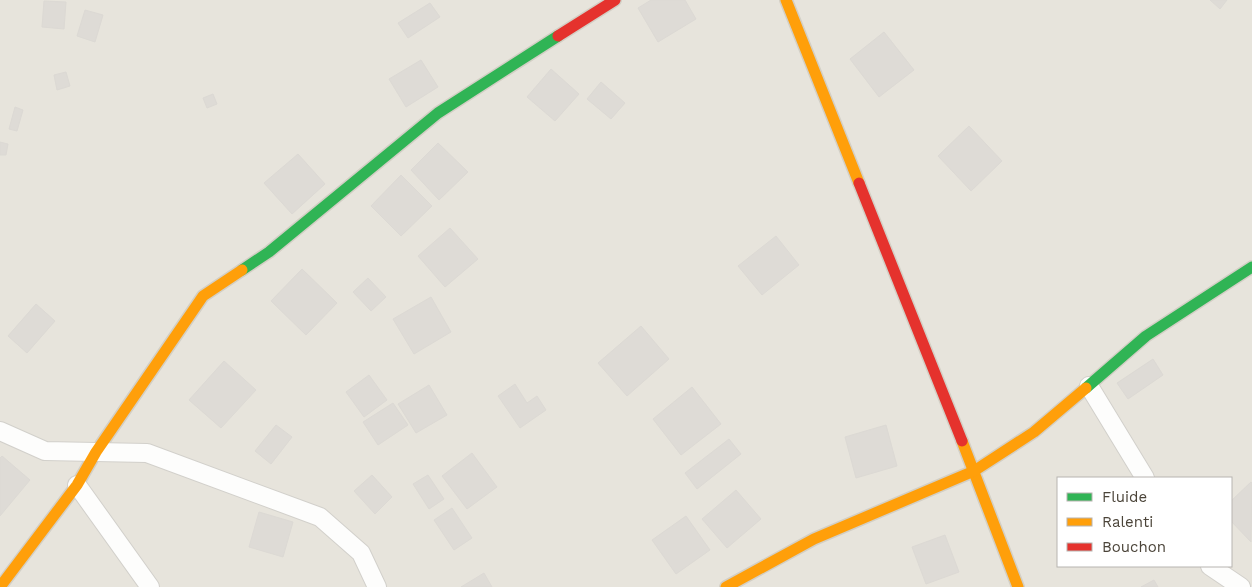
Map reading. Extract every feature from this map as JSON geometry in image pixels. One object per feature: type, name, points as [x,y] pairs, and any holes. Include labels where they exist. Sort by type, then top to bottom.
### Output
[{"type":"street","points":[[0,587],[76,485],[96,452],[203,296],[269,252],[438,113],[615,0]]},
{"type":"street","points":[[786,0],[974,471],[1018,587]]},
{"type":"street","points":[[726,587],[814,539],[974,471],[1034,432],[1146,336],[1252,266]]},
{"type":"street","points":[[1089,386],[1144,477]]},
{"type":"street","points":[[0,431],[45,452],[147,453],[320,517],[361,553],[377,587]]},
{"type":"street","points":[[76,485],[150,587]]},
{"type":"street","points":[[1211,567],[1241,587]]},
{"type":"shaded area","points":[[0,0],[1252,0],[1252,587],[0,587]]},
{"type":"building","points":[[651,0],[685,0],[696,19],[658,42],[638,8]]},
{"type":"building","points":[[1210,0],[1227,0],[1220,9]]},
{"type":"building","points":[[44,1],[66,2],[64,29],[42,27]]},
{"type":"building","points":[[430,3],[440,17],[408,38],[398,23]]},
{"type":"building","points":[[85,10],[103,15],[95,42],[77,36]]},
{"type":"building","points":[[884,32],[914,70],[879,97],[850,59]]},
{"type":"building","points":[[421,60],[438,87],[406,107],[389,79]]},
{"type":"building","points":[[551,69],[579,94],[555,121],[527,97]]},
{"type":"building","points":[[66,72],[70,86],[57,90],[54,75]]},
{"type":"building","points":[[601,82],[625,103],[611,119],[587,99]]},
{"type":"building","points":[[213,94],[217,104],[207,108],[203,98]]},
{"type":"building","points":[[15,107],[23,110],[17,131],[9,129]]},
{"type":"building","points":[[969,126],[1002,161],[971,191],[938,156]]},
{"type":"building","points":[[0,142],[8,144],[6,155],[0,155]]},
{"type":"building","points":[[438,143],[468,172],[439,200],[411,170]]},
{"type":"building","points":[[298,154],[325,184],[292,214],[264,183]]},
{"type":"building","points":[[401,175],[432,206],[401,236],[371,206]]},
{"type":"building","points":[[450,228],[478,259],[445,287],[418,256]]},
{"type":"building","points":[[776,236],[799,265],[762,295],[738,266]]},
{"type":"building","points":[[302,269],[337,303],[306,335],[271,301]]},
{"type":"building","points":[[368,278],[386,297],[371,311],[353,292]]},
{"type":"building","points":[[431,297],[451,332],[414,354],[393,319]]},
{"type":"building","points":[[36,304],[55,321],[27,353],[8,336]]},
{"type":"building","points":[[641,326],[669,359],[627,396],[598,363]]},
{"type":"building","points":[[1153,359],[1163,375],[1128,399],[1117,383]]},
{"type":"building","points":[[224,361],[256,390],[221,428],[189,400]]},
{"type":"building","points":[[369,375],[387,400],[364,417],[346,392]]},
{"type":"building","points":[[515,384],[527,403],[537,396],[546,410],[520,428],[498,396]]},
{"type":"building","points":[[429,385],[447,415],[416,433],[398,404]]},
{"type":"building","points":[[692,387],[721,424],[681,455],[653,419]]},
{"type":"building","points":[[393,403],[408,425],[378,445],[363,422]]},
{"type":"building","points":[[276,425],[292,437],[271,464],[255,451]]},
{"type":"building","points":[[886,425],[897,466],[856,478],[845,437]]},
{"type":"building","points":[[729,439],[741,454],[697,489],[685,473]]},
{"type":"building","points":[[472,453],[497,487],[467,509],[442,476]]},
{"type":"building","points":[[2,456],[30,480],[0,516],[0,458]]},
{"type":"building","points":[[372,475],[392,497],[375,514],[354,491]]},
{"type":"building","points":[[428,475],[444,499],[429,509],[413,484]]},
{"type":"building","points":[[1252,483],[1251,542],[1232,522],[1232,500]]},
{"type":"building","points":[[736,490],[761,519],[727,548],[702,519]]},
{"type":"building","points":[[452,508],[472,538],[454,550],[434,520]]},
{"type":"building","points":[[259,512],[293,522],[283,557],[249,547]]},
{"type":"building","points":[[686,516],[710,550],[676,574],[652,540]]},
{"type":"building","points":[[945,535],[959,572],[926,584],[912,547]]},
{"type":"building","points":[[484,573],[492,587],[461,587]]},
{"type":"building","points":[[1154,580],[1158,587],[1141,587]]},
{"type":"traffic: fast","points":[[242,270],[269,252],[438,113],[558,36]]},
{"type":"traffic: fast","points":[[1086,388],[1146,336],[1252,267]]},
{"type":"traffic: slow","points":[[786,0],[859,183]]},
{"type":"traffic: slow","points":[[0,587],[77,485],[96,452],[203,296],[242,270]]},
{"type":"traffic: slow","points":[[726,587],[814,539],[974,471],[1034,432],[1086,388]]},
{"type":"traffic: slow","points":[[962,441],[1018,587]]},
{"type":"traffic: jam","points":[[558,36],[615,0]]},
{"type":"traffic: jam","points":[[859,183],[962,441]]}]
